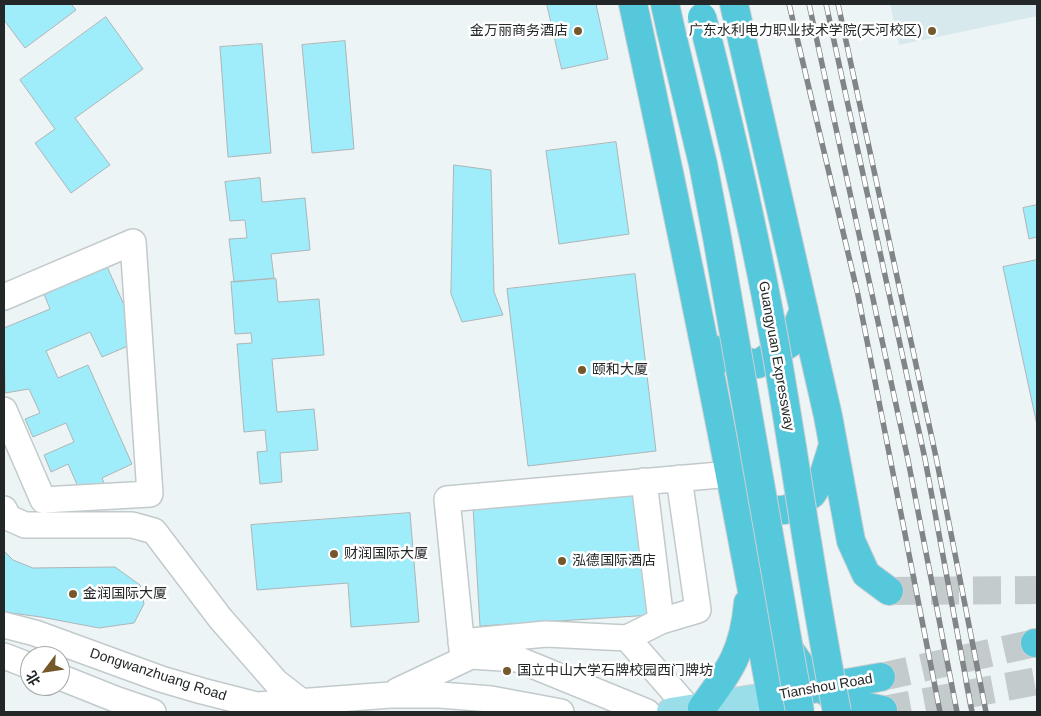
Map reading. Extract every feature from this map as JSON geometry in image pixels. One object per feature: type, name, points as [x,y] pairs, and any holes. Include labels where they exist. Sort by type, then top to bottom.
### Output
[{"type":"highway","points":[[632,4],[702,327],[750,571],[773,704],[790,703],[808,712]]},
{"type":"highway","points":[[665,4],[703,164],[717,237],[800,712]]},
{"type":"highway","points":[[734,4],[833,443],[851,541],[866,574],[889,591]]},
{"type":"highway","name":"Guangyuan Expressway","points":[[701,10],[736,157],[776,350],[822,632],[837,709]]},
{"type":"highway","points":[[702,327],[726,358],[758,364],[790,343],[804,310]]},
{"type":"highway","points":[[730,467],[740,486],[752,499],[771,510],[784,510],[795,506],[812,494],[823,477],[833,443]]},
{"type":"highway","points":[[750,571],[779,632],[808,675],[819,688],[830,696],[837,709],[856,706],[878,711]]},
{"type":"highway","points":[[687,710],[726,676],[741,645],[746,618],[750,571]]},
{"type":"highway","name":"Tianshou Road","points":[[773,704],[819,688],[881,677],[863,687],[837,709]]},
{"type":"main road","points":[[687,710],[773,704]]},
{"type":"street","points":[[4,297],[133,242],[150,494],[43,500],[4,410]]},
{"type":"street","points":[[462,650],[447,499],[679,478],[730,467]]},
{"type":"street","points":[[390,695],[462,650],[546,634],[627,638],[661,621],[698,610],[679,478]]},
{"type":"street","points":[[644,481],[661,621]]},
{"type":"street","points":[[4,509],[9,518],[25,525],[132,525],[154,531],[220,618],[276,682],[294,707]]},
{"type":"street","name":"Dongwanzhuang Road","points":[[4,625],[35,633],[202,692],[258,705],[294,707],[390,695],[440,694],[482,698],[561,712]]},
{"type":"street","points":[[627,638],[687,710]]},
{"type":"street","points":[[462,650],[471,656],[517,659],[647,712]]},
{"type":"street","points":[[4,656],[20,662]]},
{"type":"street","points":[[70,681],[154,712]]},
{"type":"shaded area","name":"广东水利电力职业技术学院(天河校区)","points":[[890,4],[1037,4],[1037,16],[899,45]]},
{"type":"building","points":[[4,4],[71,4],[76,10],[25,48],[4,20]]},
{"type":"building","name":"金万丽商务酒店","points":[[547,4],[596,4],[608,59],[562,69]]},
{"type":"building","points":[[106,17],[143,69],[75,118],[110,165],[71,193],[35,143],[55,129],[20,80]]},
{"type":"building","points":[[345,41],[354,149],[312,153],[302,45]]},
{"type":"building","points":[[262,44],[271,153],[228,157],[220,47]]},
{"type":"building","points":[[616,142],[629,234],[559,244],[546,151]]},
{"type":"building","points":[[454,165],[491,170],[494,292],[503,315],[462,322],[451,294]]},
{"type":"building","points":[[260,178],[262,202],[305,198],[310,250],[271,254],[274,278],[234,282],[229,239],[247,238],[245,220],[230,221],[225,182]]},
{"type":"building","points":[[1037,205],[1037,237],[1029,239],[1023,208]]},
{"type":"building","points":[[1037,260],[1037,425],[1003,267]]},
{"type":"building","points":[[105,262],[140,341],[102,357],[90,332],[46,351],[58,378],[88,365],[132,464],[102,478],[106,488],[83,498],[68,464],[51,472],[44,455],[74,442],[66,423],[33,437],[25,419],[40,413],[29,389],[5,393],[4,328],[50,309],[42,289]]},
{"type":"building","name":"颐和大厦","points":[[635,274],[656,451],[528,466],[507,289]]},
{"type":"building","points":[[276,279],[278,302],[319,299],[324,355],[272,359],[277,412],[314,409],[318,450],[280,453],[282,482],[260,484],[257,452],[267,451],[265,430],[244,432],[237,344],[252,343],[251,333],[235,334],[231,282]]},
{"type":"building","name":"泓德国际酒店","points":[[644,495],[652,615],[480,626],[473,506]]},
{"type":"building","name":"财润国际大厦","points":[[410,513],[419,622],[351,627],[348,583],[257,590],[251,525]]},
{"type":"building","name":"金润国际大厦","points":[[4,551],[13,560],[33,568],[115,567],[140,585],[144,604],[134,623],[99,628],[4,612]]},
{"type":"tunnel","points":[[889,591],[1037,590]]},
{"type":"tunnel","points":[[881,677],[1035,643]]},
{"type":"tunnel","points":[[883,710],[1037,681]]},
{"type":"railway","points":[[789,4],[858,295],[940,712]]},
{"type":"railway","points":[[809,4],[908,460],[957,712]]},
{"type":"railway","points":[[826,4],[925,459],[972,712]]},
{"type":"railway","points":[[838,4],[936,457],[986,712]]},
{"type":"place","name":"金万丽商务酒店","points":[[578,31]]},
{"type":"place","name":"广东水利电力职业技术学院(天河校区)","points":[[932,31]]},
{"type":"place","name":"颐和大厦","points":[[582,370]]},
{"type":"place","name":"财润国际大厦","points":[[334,554]]},
{"type":"place","name":"泓德国际酒店","points":[[562,561]]},
{"type":"place","name":"金润国际大厦","points":[[73,594]]},
{"type":"place","name":"国立中山大学石牌校园西门牌坊","points":[[507,671]]}]
